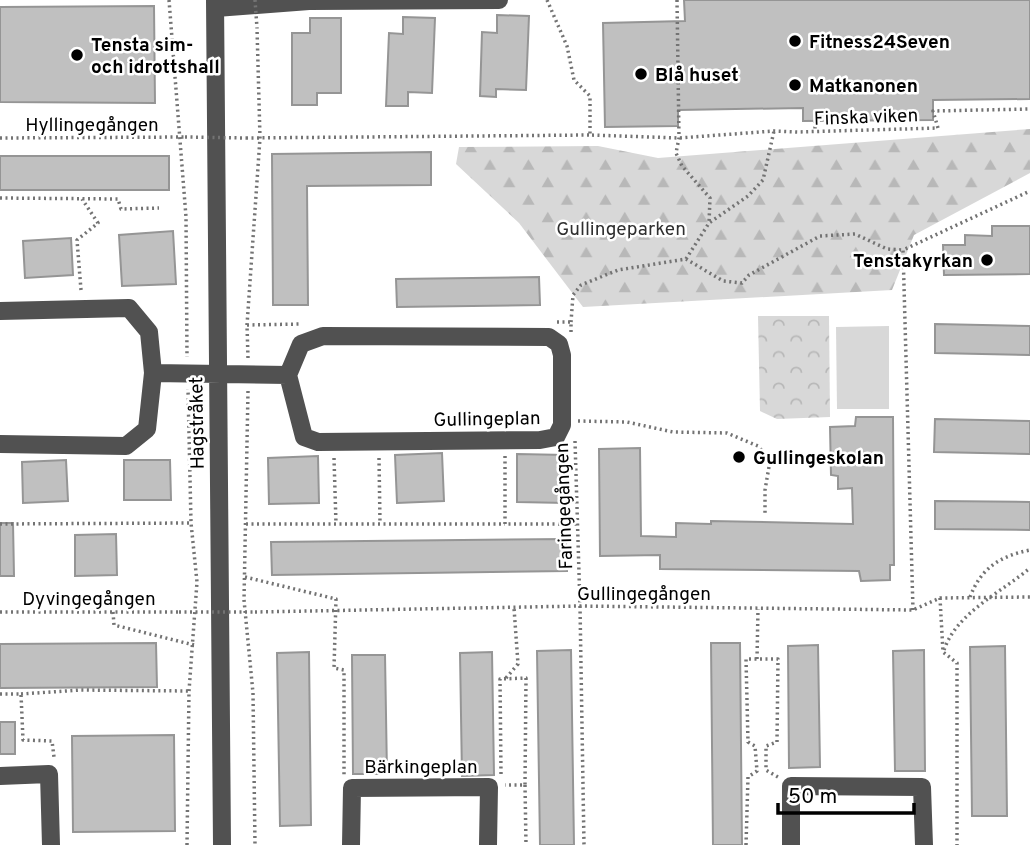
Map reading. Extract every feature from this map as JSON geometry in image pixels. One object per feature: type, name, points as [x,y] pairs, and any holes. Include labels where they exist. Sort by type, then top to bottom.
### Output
[{"type":"street","points":[[216,4],[499,0]]},
{"type":"street","name":"Hagstråket","points":[[216,4],[222,845]]},
{"type":"street","points":[[0,311],[129,308],[149,332],[153,373],[148,429],[126,446],[0,444]]},
{"type":"street","name":"Gullingeplan","points":[[323,336],[549,337],[559,344],[562,355],[568,421],[556,437],[540,440],[318,442],[304,437],[288,375],[301,344],[323,336]]},
{"type":"street","points":[[153,373],[288,375]]},
{"type":"street","points":[[0,775],[50,774],[51,845]]},
{"type":"street","points":[[791,845],[792,786],[922,787],[924,845]]},
{"type":"street","name":"Bärkingeplan","points":[[351,845],[352,788],[489,787],[488,845]]},
{"type":"path","points":[[169,0],[186,217],[191,523],[197,582],[189,691],[187,845]]},
{"type":"path","points":[[255,0],[260,138],[247,325],[249,376],[244,577],[246,631],[253,693],[255,845]]},
{"type":"path","points":[[547,0],[566,46],[574,80],[590,96],[590,135]]},
{"type":"path","points":[[677,0],[679,138],[676,153],[682,166],[710,198],[709,223]]},
{"type":"path","name":"Finska viken","points":[[590,135],[679,138],[774,131],[939,128],[933,111],[1030,109]]},
{"type":"path","points":[[815,121],[815,132]]},
{"type":"path","points":[[686,259],[709,223],[748,196],[763,180],[774,131]]},
{"type":"path","name":"Hyllingegången","points":[[0,138],[590,135]]},
{"type":"path","points":[[571,334],[573,295],[581,285],[618,270],[686,259],[723,281],[742,283],[749,275],[820,236],[855,234],[887,249],[903,250],[1030,191]]},
{"type":"path","points":[[0,198],[118,199],[121,209],[159,208]]},
{"type":"path","points":[[81,289],[77,240],[98,223],[82,199]]},
{"type":"path","points":[[903,250],[913,610]]},
{"type":"path","points":[[544,322],[571,322]]},
{"type":"path","points":[[247,325],[301,324]]},
{"type":"path","points":[[568,421],[627,422],[673,432],[727,433],[758,446],[770,461],[765,490],[765,514]]},
{"type":"path","name":"Faringegången","points":[[568,421],[578,524],[584,845]]},
{"type":"path","points":[[505,440],[505,524]]},
{"type":"path","points":[[334,442],[336,524]]},
{"type":"path","points":[[378,442],[380,524]]},
{"type":"path","points":[[0,524],[191,523]]},
{"type":"path","points":[[246,524],[578,524]]},
{"type":"path","points":[[970,597],[976,582],[993,564],[1006,555],[1030,550]]},
{"type":"path","points":[[943,652],[948,638],[990,597],[1030,568]]},
{"type":"path","points":[[244,577],[336,599],[334,668],[344,670],[344,786],[352,788]]},
{"type":"path","name":"Gullingegången","points":[[255,612],[580,606],[913,610],[940,598],[1030,597]]},
{"type":"path","points":[[940,598],[943,652],[957,663],[957,845]]},
{"type":"path","points":[[506,678],[518,664],[514,608]]},
{"type":"path","points":[[757,659],[758,608]]},
{"type":"path","name":"Dyvingegången","points":[[0,612],[255,612]]},
{"type":"path","points":[[113,612],[114,625],[194,645]]},
{"type":"path","points":[[757,771],[755,746],[748,743],[746,659],[778,659],[777,741],[766,746],[766,770]]},
{"type":"path","points":[[524,785],[501,785],[500,678],[526,678],[526,845]]},
{"type":"path","points":[[0,694],[80,690],[189,691]]},
{"type":"path","points":[[21,694],[23,740],[52,741],[54,762]]},
{"type":"path","points":[[746,845],[748,777],[757,771],[766,770],[792,786]]},
{"type":"green space","name":"Gullingeparken","points":[[1030,129],[1030,173],[914,235],[892,290],[583,307],[519,223],[456,164],[459,147],[598,146],[658,158]]},
{"type":"green space","points":[[758,316],[829,316],[830,417],[777,419],[760,411]]},
{"type":"green space","points":[[889,326],[889,409],[837,409],[836,327]]},
{"type":"building","points":[[684,0],[1030,0],[1030,99],[933,100],[933,120],[803,121],[803,108],[678,110],[678,126],[605,127],[603,23],[685,21]]},
{"type":"building","name":"Tensta sim- och idrottshall","points":[[154,6],[155,103],[0,102],[0,7]]},
{"type":"building","points":[[497,15],[529,16],[526,90],[496,89],[496,97],[480,96],[482,32],[497,33]]},
{"type":"building","points":[[403,17],[435,18],[432,93],[408,92],[408,106],[386,106],[389,33],[403,34]]},
{"type":"building","points":[[310,18],[341,18],[341,93],[317,93],[317,105],[292,105],[292,33],[310,33]]},
{"type":"building","points":[[431,152],[431,185],[307,186],[308,305],[273,305],[272,154]]},
{"type":"building","points":[[0,156],[169,156],[169,190],[0,190]]},
{"type":"building","name":"Tenstakyrkan","points":[[992,226],[1030,226],[1030,274],[944,275],[943,245],[965,245],[965,235],[992,236]]},
{"type":"building","points":[[173,231],[176,284],[122,286],[119,235]]},
{"type":"building","points":[[71,238],[73,275],[25,278],[23,241]]},
{"type":"building","points":[[539,277],[540,305],[397,307],[396,279]]},
{"type":"building","points":[[935,324],[1030,326],[1030,355],[935,353]]},
{"type":"building","points":[[856,417],[893,417],[894,565],[890,565],[890,580],[861,581],[859,571],[660,569],[660,555],[600,556],[599,449],[640,448],[641,536],[676,537],[676,523],[711,524],[711,521],[853,524],[852,488],[838,489],[838,476],[831,475],[830,427],[855,426]]},
{"type":"building","points":[[935,419],[1030,421],[1030,454],[934,452]]},
{"type":"building","points":[[442,453],[444,501],[397,503],[395,455]]},
{"type":"building","points":[[517,454],[566,455],[566,503],[517,502]]},
{"type":"building","points":[[318,456],[319,503],[269,504],[268,458]]},
{"type":"building","points":[[66,460],[68,501],[23,503],[22,462]]},
{"type":"building","points":[[124,460],[170,460],[171,500],[124,500]]},
{"type":"building","points":[[935,501],[1030,502],[1030,530],[935,529]]},
{"type":"building","points":[[0,523],[13,523],[14,576],[0,576]]},
{"type":"building","points":[[116,534],[117,575],[75,576],[75,535]]},
{"type":"building","points":[[566,539],[567,571],[272,575],[271,542]]},
{"type":"building","points":[[156,643],[157,687],[0,688],[0,644]]},
{"type":"building","points":[[711,643],[740,643],[742,845],[713,845]]},
{"type":"building","points":[[818,645],[820,767],[789,768],[788,646]]},
{"type":"building","points":[[1005,646],[1007,816],[972,816],[970,647]]},
{"type":"building","points":[[571,650],[574,845],[540,845],[537,651]]},
{"type":"building","points":[[924,650],[925,771],[895,771],[893,651]]},
{"type":"building","points":[[309,652],[311,825],[280,826],[277,653]]},
{"type":"building","points":[[492,652],[494,775],[462,776],[460,653]]},
{"type":"building","points":[[352,655],[385,655],[387,774],[353,774]]},
{"type":"building","points":[[0,722],[15,722],[15,754],[0,754]]},
{"type":"building","points":[[174,735],[175,831],[73,832],[72,736]]},
{"type":"place","name":"Fitness24Seven","points":[[795,41]]},
{"type":"place","name":"Tensta sim- och idrottshall","points":[[77,55]]},
{"type":"place","name":"Blå huset","points":[[641,74]]},
{"type":"place","name":"Matkanonen","points":[[795,85]]},
{"type":"place","name":"Tenstakyrkan","points":[[987,260]]},
{"type":"place","name":"Gullingeskolan","points":[[739,457]]}]
